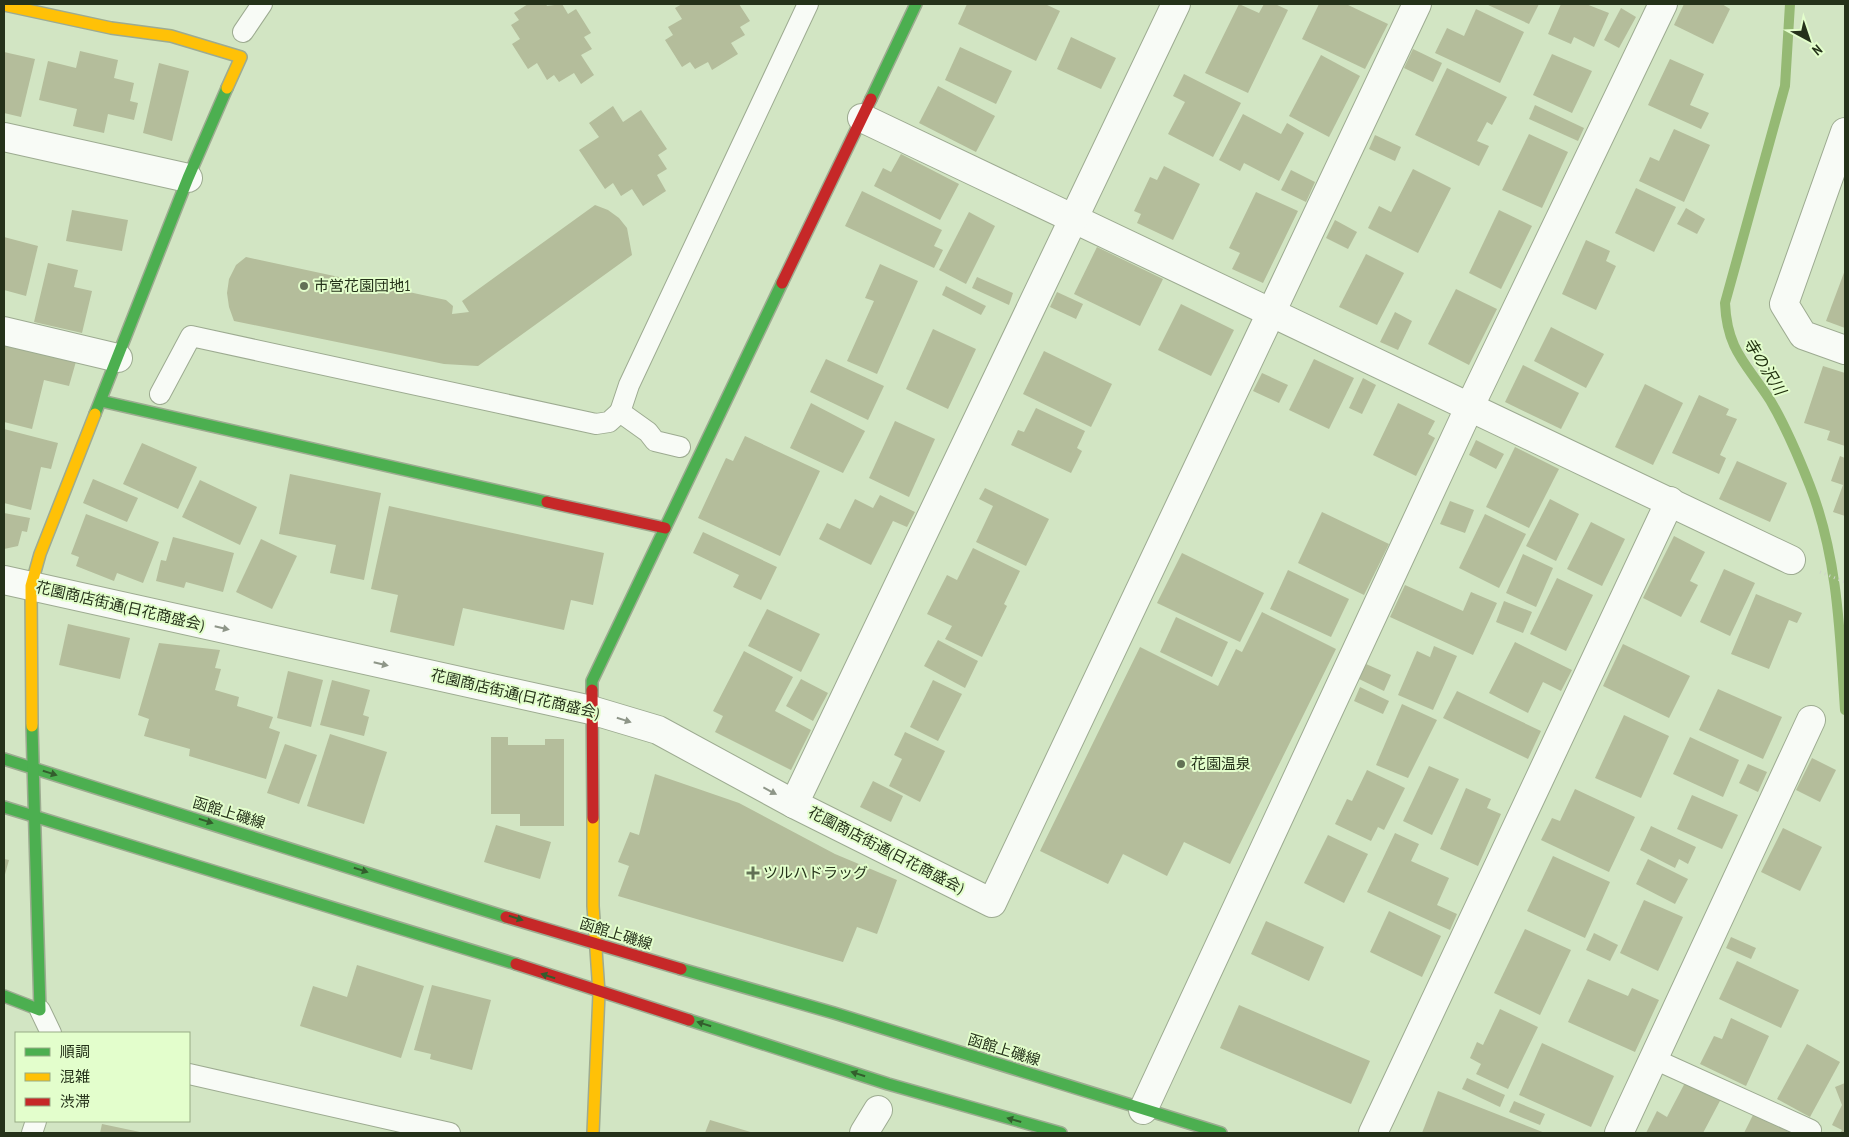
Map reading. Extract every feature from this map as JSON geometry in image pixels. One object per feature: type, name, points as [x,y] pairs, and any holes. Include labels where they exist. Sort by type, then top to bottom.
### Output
[{"type":"street","points":[[593,1133],[599,993],[595,945],[592,681],[916,4]]},
{"type":"street","points":[[794,804],[1176,4]]},
{"type":"street","points":[[1270,314],[1417,4]]},
{"type":"street","points":[[1143,1110],[1470,406],[1663,4]]},
{"type":"street","points":[[4,5],[111,28],[172,36],[241,57],[188,178],[40,554],[31,586],[32,767],[36,817],[40,1010],[4,996]]},
{"type":"street","points":[[862,118],[1270,314],[1470,406],[1791,560]]},
{"type":"street","points":[[1845,132],[1784,304],[1802,335],[1845,350]]},
{"type":"street","points":[[4,138],[188,178]]},
{"type":"street","name":"花園商店街通(日花商盛会)","points":[[4,580],[591,710],[658,730],[794,804],[992,903],[1270,314]]},
{"type":"street","points":[[4,331],[118,358]]},
{"type":"street","points":[[100,401],[665,528]]},
{"type":"street","points":[[1373,1133],[1670,501]]},
{"type":"street","points":[[1618,1133],[1811,720]]},
{"type":"street","name":"函館上磯線","points":[[4,759],[595,945],[834,1013],[1221,1133]]},
{"type":"street","points":[[4,807],[888,1084],[1061,1133]]},
{"type":"street","points":[[864,1133],[878,1110]]},
{"type":"lane","points":[[243,32],[262,4]]},
{"type":"lane","points":[[160,394],[191,336],[596,424],[608,422],[620,412],[629,385],[808,4]]},
{"type":"lane","points":[[620,412],[648,432],[656,442],[680,447]]},
{"type":"lane","points":[[40,1010],[51,1032]]},
{"type":"lane","points":[[1654,1059],[1811,1130]]},
{"type":"lane","points":[[190,1074],[450,1133]]},
{"type":"path","points":[[1818,571],[1845,582]]},
{"type":"building","points":[[528,4],[546,4],[547,6],[562,4],[568,14],[576,9],[591,33],[584,37],[592,49],[581,55],[594,75],[581,84],[574,73],[559,82],[554,75],[547,80],[537,63],[528,69],[512,44],[520,39],[511,25],[519,20],[514,13]]},
{"type":"building","points":[[682,4],[739,4],[750,21],[740,27],[745,35],[731,43],[738,54],[712,70],[708,62],[695,69],[690,62],[682,67],[665,40],[673,35],[668,27],[682,19],[675,8]]},
{"type":"building","points":[[967,4],[1045,4],[1060,11],[1036,61],[958,24]]},
{"type":"building","points":[[1239,4],[1259,13],[1264,4],[1275,4],[1288,10],[1248,93],[1205,73]]},
{"type":"building","points":[[1319,4],[1346,4],[1388,24],[1365,69],[1302,39]]},
{"type":"building","points":[[1486,4],[1539,4],[1529,24]]},
{"type":"building","points":[[1561,4],[1586,4],[1609,13],[1594,47],[1574,37],[1571,44],[1548,34]]},
{"type":"building","points":[[1684,4],[1722,4],[1730,9],[1713,44],[1674,25]]},
{"type":"building","points":[[1621,8],[1636,17],[1619,48],[1604,40]]},
{"type":"building","points":[[1476,9],[1524,32],[1500,83],[1435,53],[1447,28],[1464,36]]},
{"type":"building","points":[[1071,37],[1116,58],[1101,89],[1057,69]]},
{"type":"building","points":[[960,47],[1012,71],[996,104],[945,80]]},
{"type":"building","points":[[1413,49],[1442,63],[1433,82],[1404,68]]},
{"type":"building","points":[[80,51],[118,60],[114,78],[134,83],[130,101],[138,103],[134,120],[108,114],[104,133],[73,126],[77,109],[39,100],[48,61],[76,68]]},
{"type":"building","points":[[4,52],[35,59],[21,117],[4,113]]},
{"type":"building","points":[[1552,54],[1592,71],[1572,113],[1533,95]]},
{"type":"building","points":[[1321,55],[1360,76],[1329,137],[1289,116]]},
{"type":"building","points":[[1670,59],[1704,74],[1690,105],[1709,113],[1701,129],[1648,105]]},
{"type":"building","points":[[159,63],[189,71],[172,141],[143,133]]},
{"type":"building","points":[[1447,68],[1507,97],[1492,125],[1487,122],[1477,141],[1489,146],[1479,166],[1415,135]]},
{"type":"building","points":[[1184,74],[1241,103],[1213,157],[1168,134],[1185,102],[1173,96]]},
{"type":"building","points":[[938,86],[995,116],[976,152],[919,123]]},
{"type":"building","points":[[1535,105],[1584,128],[1578,141],[1529,119]]},
{"type":"building","points":[[613,106],[623,122],[641,110],[667,149],[658,155],[667,169],[657,175],[666,191],[643,206],[632,189],[621,196],[613,183],[605,189],[579,150],[599,137],[589,123]]},
{"type":"building","points":[[1243,114],[1281,134],[1287,123],[1304,133],[1279,181],[1244,163],[1240,171],[1219,160]]},
{"type":"building","points":[[1674,129],[1710,145],[1684,202],[1639,181],[1650,157],[1659,161]]},
{"type":"building","points":[[1529,134],[1568,152],[1542,208],[1502,190]]},
{"type":"building","points":[[1375,135],[1401,147],[1395,161],[1369,149]]},
{"type":"building","points":[[901,154],[959,184],[940,220],[874,186],[883,168],[891,172]]},
{"type":"building","points":[[1164,166],[1200,184],[1173,240],[1137,223],[1141,214],[1134,211],[1150,177],[1157,180]]},
{"type":"building","points":[[1413,169],[1451,188],[1418,253],[1368,228],[1379,206],[1391,212]]},
{"type":"building","points":[[1291,170],[1315,182],[1306,202],[1281,190]]},
{"type":"building","points":[[1636,188],[1676,207],[1654,252],[1615,233]]},
{"type":"building","points":[[862,191],[942,230],[934,246],[943,250],[934,268],[845,226]]},
{"type":"building","points":[[1256,192],[1298,211],[1263,283],[1232,269],[1240,253],[1229,248]]},
{"type":"building","name":"市営花園団地1","points":[[595,205],[608,210],[619,218],[627,228],[632,255],[478,366],[444,364],[234,321],[229,307],[227,293],[229,279],[236,265],[246,257],[446,300],[453,306],[452,314],[469,312],[462,301]]},
{"type":"building","points":[[1686,208],[1705,219],[1697,234],[1677,224]]},
{"type":"building","points":[[72,210],[128,220],[122,251],[66,241]]},
{"type":"building","points":[[1499,210],[1532,226],[1501,289],[1469,273]]},
{"type":"building","points":[[969,212],[995,226],[966,284],[939,270]]},
{"type":"building","points":[[1335,220],[1357,232],[1348,249],[1326,238]]},
{"type":"building","points":[[4,237],[38,246],[26,296],[4,290]]},
{"type":"building","points":[[1586,240],[1610,251],[1606,261],[1616,266],[1596,310],[1562,294]]},
{"type":"building","points":[[1097,247],[1163,279],[1140,326],[1074,294]]},
{"type":"building","points":[[1366,254],[1404,273],[1377,325],[1339,307]]},
{"type":"building","points":[[48,263],[78,270],[74,287],[92,291],[82,333],[34,322]]},
{"type":"building","points":[[880,264],[918,281],[877,374],[847,361],[874,301],[865,298]]},
{"type":"building","points":[[1845,270],[1845,328],[1826,321]]},
{"type":"building","points":[[977,277],[1013,293],[1009,305],[972,288]]},
{"type":"building","points":[[946,286],[986,306],[981,315],[942,295]]},
{"type":"building","points":[[1456,289],[1497,309],[1469,365],[1428,344]]},
{"type":"building","points":[[1057,292],[1083,304],[1076,319],[1050,307]]},
{"type":"building","points":[[1181,304],[1234,330],[1211,376],[1158,350]]},
{"type":"building","points":[[1395,312],[1412,321],[1398,350],[1380,342]]},
{"type":"building","points":[[1551,327],[1604,354],[1586,388],[1534,361]]},
{"type":"building","points":[[933,329],[976,349],[948,409],[906,389]]},
{"type":"building","points":[[4,341],[77,358],[69,386],[44,380],[32,429],[4,422]]},
{"type":"building","points":[[1044,351],[1112,384],[1091,427],[1023,394]]},
{"type":"building","points":[[826,359],[884,386],[868,420],[810,392]]},
{"type":"building","points":[[1314,359],[1354,378],[1329,429],[1289,410]]},
{"type":"building","points":[[1523,365],[1579,393],[1561,429],[1505,402]]},
{"type":"building","points":[[1823,366],[1845,373],[1845,446],[1827,440],[1830,431],[1804,423]]},
{"type":"building","points":[[1262,373],[1288,385],[1279,403],[1253,391]]},
{"type":"building","points":[[1363,378],[1376,385],[1362,414],[1349,408]]},
{"type":"building","points":[[1645,384],[1683,403],[1653,465],[1615,447]]},
{"type":"building","points":[[1699,395],[1729,409],[1726,415],[1737,419],[1720,455],[1726,458],[1719,474],[1672,453]]},
{"type":"building","points":[[811,403],[865,431],[843,473],[790,448]]},
{"type":"building","points":[[1398,403],[1435,421],[1428,434],[1435,438],[1416,476],[1373,455]]},
{"type":"building","points":[[1036,408],[1085,431],[1077,448],[1082,451],[1071,473],[1011,445],[1018,430],[1024,432]]},
{"type":"building","points":[[895,421],[935,439],[909,497],[869,478]]},
{"type":"building","points":[[4,429],[58,443],[51,469],[41,467],[31,510],[4,503]]},
{"type":"building","points":[[745,436],[820,471],[780,556],[698,518],[726,458],[733,461]]},
{"type":"building","points":[[1476,440],[1504,454],[1496,469],[1469,455]]},
{"type":"building","points":[[142,443],[197,467],[178,509],[123,484]]},
{"type":"building","points":[[1515,447],[1559,469],[1529,528],[1486,507]]},
{"type":"building","points":[[1840,456],[1845,458],[1845,516],[1833,512],[1843,485],[1831,481]]},
{"type":"building","points":[[1737,461],[1787,483],[1770,522],[1719,499]]},
{"type":"building","points":[[290,474],[381,493],[364,580],[330,573],[336,545],[279,534]]},
{"type":"building","points":[[93,479],[138,498],[127,522],[83,503]]},
{"type":"building","points":[[200,480],[257,507],[240,545],[182,517]]},
{"type":"building","points":[[985,488],[1049,519],[1026,566],[976,542],[993,506],[979,499]]},
{"type":"building","points":[[880,495],[915,512],[907,527],[893,521],[871,565],[819,539],[827,523],[840,529],[855,499],[873,508]]},
{"type":"building","points":[[1550,499],[1579,514],[1556,561],[1526,546]]},
{"type":"building","points":[[1450,501],[1474,510],[1465,533],[1440,524]]},
{"type":"building","points":[[389,506],[604,553],[593,605],[571,600],[564,630],[463,608],[454,646],[390,632],[398,595],[371,589]]},
{"type":"building","points":[[1322,512],[1389,544],[1364,595],[1298,563]]},
{"type":"building","points":[[4,513],[30,518],[27,532],[22,531],[18,546],[4,549]]},
{"type":"building","points":[[86,514],[159,542],[143,583],[117,573],[114,581],[76,566],[79,557],[71,554]]},
{"type":"building","points":[[1485,514],[1526,534],[1499,588],[1459,568]]},
{"type":"building","points":[[1591,522],[1625,539],[1602,586],[1567,569]]},
{"type":"building","points":[[703,532],[777,567],[761,600],[733,587],[739,575],[693,553]]},
{"type":"building","points":[[1674,536],[1705,552],[1690,581],[1698,585],[1681,617],[1643,598]]},
{"type":"building","points":[[173,537],[234,553],[223,592],[186,582],[184,588],[156,581],[161,560],[166,561]]},
{"type":"building","points":[[261,539],[297,556],[272,609],[236,592]]},
{"type":"building","points":[[973,548],[1020,571],[1004,604],[1007,606],[982,657],[945,639],[952,626],[927,614],[947,575],[957,580]]},
{"type":"building","points":[[1182,553],[1264,593],[1240,642],[1157,603]]},
{"type":"building","points":[[1523,554],[1553,568],[1536,607],[1506,593]]},
{"type":"building","points":[[1724,569],[1755,583],[1730,636],[1700,622]]},
{"type":"building","points":[[1288,570],[1349,599],[1331,637],[1270,609]]},
{"type":"building","points":[[1557,578],[1593,595],[1566,651],[1530,634]]},
{"type":"building","points":[[1405,585],[1463,611],[1471,592],[1497,603],[1473,655],[1390,617]]},
{"type":"building","points":[[1756,594],[1802,613],[1797,623],[1789,620],[1769,669],[1731,654]]},
{"type":"building","points":[[1504,601],[1532,612],[1523,633],[1496,622]]},
{"type":"building","points":[[767,609],[820,634],[801,672],[748,646]]},
{"type":"building","name":"花園温泉","points":[[1262,612],[1336,649],[1230,864],[1184,842],[1167,876],[1123,854],[1108,884],[1040,851],[1140,647],[1218,686],[1236,649],[1242,652]]},
{"type":"building","points":[[1176,617],[1228,642],[1212,677],[1160,652]]},
{"type":"building","points":[[68,624],[130,638],[120,679],[59,665]]},
{"type":"building","points":[[938,640],[978,661],[965,688],[924,666]]},
{"type":"building","points":[[1515,642],[1572,670],[1561,691],[1543,682],[1528,713],[1489,693]]},
{"type":"building","points":[[159,643],[220,650],[215,668],[221,669],[215,690],[239,697],[237,706],[273,717],[269,728],[280,732],[266,779],[189,756],[190,749],[144,736],[149,719],[138,715]]},
{"type":"building","points":[[1623,644],[1690,676],[1669,718],[1603,686]]},
{"type":"building","points":[[1434,646],[1457,656],[1433,710],[1398,695],[1417,651],[1430,657]]},
{"type":"building","points":[[744,651],[793,677],[775,711],[811,730],[791,770],[715,732],[723,716],[713,711]]},
{"type":"building","points":[[1366,664],[1391,675],[1384,691],[1359,679]]},
{"type":"building","points":[[288,671],[323,680],[311,727],[277,718]]},
{"type":"building","points":[[801,679],[828,693],[813,721],[786,706]]},
{"type":"building","points":[[332,680],[370,690],[363,715],[369,717],[364,736],[320,725]]},
{"type":"building","points":[[933,680],[962,694],[938,741],[910,727]]},
{"type":"building","points":[[1360,687],[1389,701],[1383,714],[1354,701]]},
{"type":"building","points":[[1718,689],[1782,717],[1763,759],[1699,730]]},
{"type":"building","points":[[1457,691],[1541,731],[1528,759],[1443,718]]},
{"type":"building","points":[[1402,704],[1437,720],[1408,778],[1376,765]]},
{"type":"building","points":[[1624,715],[1669,736],[1641,798],[1595,778]]},
{"type":"building","points":[[905,732],[945,751],[920,802],[889,786],[902,759],[894,755]]},
{"type":"building","points":[[330,734],[387,752],[364,824],[307,806]]},
{"type":"building","points":[[491,737],[508,737],[508,745],[545,745],[545,739],[564,739],[564,826],[520,826],[520,814],[491,814]]},
{"type":"building","points":[[1690,737],[1739,760],[1723,797],[1673,774]]},
{"type":"building","points":[[285,744],[317,755],[299,804],[267,793]]},
{"type":"building","points":[[1812,758],[1836,770],[1820,802],[1796,790]]},
{"type":"building","points":[[1748,764],[1767,772],[1758,792],[1739,783]]},
{"type":"building","points":[[1429,766],[1459,779],[1432,835],[1403,821]]},
{"type":"building","points":[[1367,770],[1405,788],[1384,830],[1378,827],[1371,841],[1335,824],[1347,799],[1352,801]]},
{"type":"building","name":"ツルハドラッグ","points":[[655,774],[739,803],[835,854],[897,880],[877,934],[857,927],[843,962],[618,896],[629,866],[618,862],[630,832],[639,835]]},
{"type":"building","points":[[873,781],[903,796],[891,822],[860,807]]},
{"type":"building","points":[[1466,788],[1491,799],[1487,808],[1501,814],[1478,866],[1440,849]]},
{"type":"building","points":[[1575,789],[1635,817],[1609,872],[1541,840],[1552,818],[1560,821]]},
{"type":"building","points":[[1692,795],[1738,815],[1722,849],[1677,829]]},
{"type":"building","points":[[496,825],[551,842],[540,879],[484,862]]},
{"type":"building","points":[[1651,826],[1696,847],[1688,864],[1679,859],[1675,868],[1640,850]]},
{"type":"building","points":[[1783,828],[1822,847],[1800,891],[1761,872]]},
{"type":"building","points":[[1395,833],[1419,844],[1411,861],[1449,878],[1437,905],[1457,914],[1450,930],[1367,892]]},
{"type":"building","points":[[1328,835],[1368,854],[1344,903],[1304,883]]},
{"type":"building","points":[[1553,856],[1610,882],[1585,938],[1527,911]]},
{"type":"building","points":[[4,859],[9,860],[4,878]]},
{"type":"building","points":[[1648,859],[1688,879],[1675,904],[1636,884]]},
{"type":"building","points":[[1644,900],[1683,917],[1658,971],[1620,953]]},
{"type":"building","points":[[1389,911],[1441,936],[1422,977],[1370,952]]},
{"type":"building","points":[[1266,921],[1324,947],[1309,981],[1251,954]]},
{"type":"building","points":[[1525,929],[1571,950],[1540,1015],[1494,993]]},
{"type":"building","points":[[1594,933],[1618,945],[1610,961],[1586,950]]},
{"type":"building","points":[[1731,937],[1756,948],[1751,959],[1726,948]]},
{"type":"building","points":[[1737,961],[1799,990],[1781,1028],[1719,999]]},
{"type":"building","points":[[357,965],[424,986],[401,1058],[300,1026],[313,986],[347,997]]},
{"type":"building","points":[[1588,979],[1628,996],[1632,988],[1659,1000],[1635,1052],[1568,1022]]},
{"type":"building","points":[[432,985],[491,1000],[472,1070],[430,1059],[431,1054],[414,1050]]},
{"type":"building","points":[[1239,1005],[1370,1061],[1351,1104],[1220,1048]]},
{"type":"building","points":[[1500,1009],[1538,1027],[1508,1089],[1476,1074],[1481,1064],[1470,1058],[1477,1042],[1483,1045]]},
{"type":"building","points":[[1731,1018],[1769,1036],[1746,1086],[1700,1064],[1714,1036],[1722,1039]]},
{"type":"building","points":[[1542,1043],[1614,1076],[1591,1127],[1519,1095]]},
{"type":"building","points":[[1807,1044],[1840,1062],[1810,1117],[1777,1099]]},
{"type":"building","points":[[1467,1078],[1505,1095],[1500,1107],[1462,1089]]},
{"type":"building","points":[[1687,1079],[1722,1097],[1703,1133],[1646,1133],[1657,1111],[1667,1117]]},
{"type":"building","points":[[1845,1083],[1845,1133],[1840,1133],[1842,1130],[1832,1125],[1842,1105],[1835,1087]]},
{"type":"building","points":[[1438,1091],[1545,1133],[1422,1133]]},
{"type":"building","points":[[1514,1101],[1545,1114],[1540,1125],[1509,1112]]},
{"type":"building","points":[[1754,1113],[1789,1129],[1787,1133],[1744,1133]]},
{"type":"building","points":[[710,1120],[754,1133],[705,1133]]},
{"type":"building","points":[[102,1124],[140,1132],[140,1133],[100,1133]]},
{"type":"waterway","name":"寺の沢川","points":[[1790,4],[1785,86],[1725,303],[1734,345],[1770,400],[1781,421],[1810,486],[1819,513],[1827,541],[1836,597],[1845,710]]},
{"type":"traffic: fast","points":[[871,99],[916,4]]},
{"type":"traffic: fast","points":[[95,414],[188,178],[227,88]]},
{"type":"traffic: fast","points":[[592,690],[592,681],[782,283]]},
{"type":"traffic: fast","points":[[101,401],[547,502]]},
{"type":"traffic: fast","points":[[4,996],[40,1010],[32,726]]},
{"type":"traffic: fast","points":[[4,759],[506,917]]},
{"type":"traffic: fast","points":[[4,807],[516,964]]},
{"type":"traffic: fast","points":[[681,969],[834,1013],[1221,1133]]},
{"type":"traffic: fast","points":[[689,1020],[888,1084],[1061,1133]]},
{"type":"traffic: slow","points":[[4,5],[111,28],[171,36],[241,57],[227,88]]},
{"type":"traffic: slow","points":[[32,726],[31,586],[40,554],[95,414]]},
{"type":"traffic: slow","points":[[593,818],[593,906],[599,993],[593,1133]]},
{"type":"traffic: jam","points":[[782,283],[871,99]]},
{"type":"traffic: jam","points":[[547,502],[665,528]]},
{"type":"traffic: jam","points":[[592,690],[593,818]]},
{"type":"traffic: jam","points":[[506,917],[681,969]]},
{"type":"traffic: jam","points":[[516,964],[689,1020]]},
{"type":"place","name":"市営花園団地1","points":[[304,286]]},
{"type":"place","name":"花園温泉","points":[[1181,764]]},
{"type":"place","name":"ツルハドラッグ","points":[[753,873]]}]
